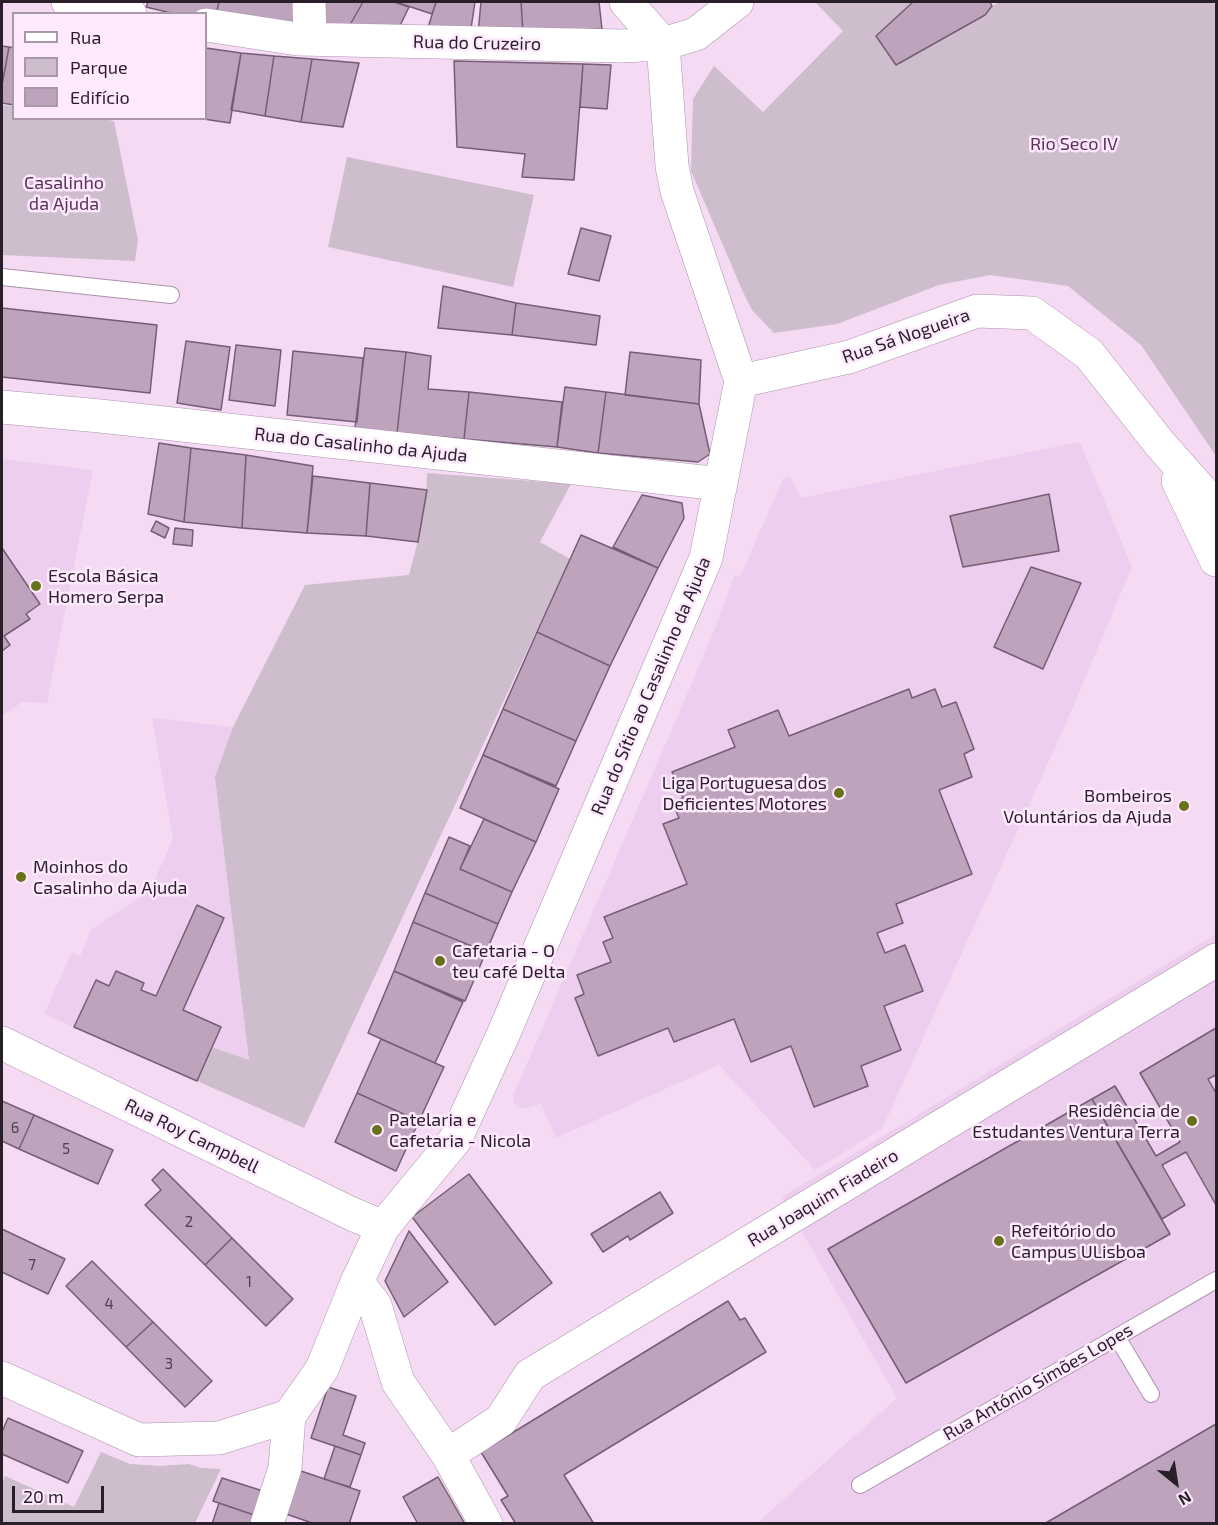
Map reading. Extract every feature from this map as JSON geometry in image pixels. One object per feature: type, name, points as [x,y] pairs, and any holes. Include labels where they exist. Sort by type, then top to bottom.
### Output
[{"type":"street","points":[[68,2],[120,12]]},
{"type":"street","points":[[309,2],[310,39]]},
{"type":"street","points":[[626,2],[663,44]]},
{"type":"street","name":"Rua do Cruzeiro","points":[[207,25],[310,39],[621,46],[663,44],[696,34],[737,2]]},
{"type":"street","name":"Rua do Sítio ao Casalinho da Ajuda","points":[[267,1524],[285,1468],[290,1416],[322,1369],[357,1282],[383,1227],[455,1140],[503,1035],[706,558],[741,381],[677,191],[672,166],[663,44]]},
{"type":"street","name":"Rua Sá Nogueira","points":[[741,381],[849,357],[977,311],[1032,313],[1089,354],[1160,444],[1216,507]]},
{"type":"street","name":"Rua do Casalinho da Ajuda","points":[[2,407],[721,484]]},
{"type":"street","name":"Rua Sá Nogueira","points":[[1160,444],[1216,560]]},
{"type":"street","name":"Rua Joaquim Fiadeiro","points":[[448,1455],[501,1420],[530,1375],[1216,960]]},
{"type":"street","name":"Rua Roy Campbell","points":[[2,1043],[383,1227]]},
{"type":"street","points":[[357,1282],[375,1305],[398,1382],[448,1455],[486,1524]]},
{"type":"street","points":[[2,1378],[139,1440],[219,1438],[290,1416]]},
{"type":"lane","points":[[2,277],[171,295]]},
{"type":"lane","name":"Rua António Simões Lopes","points":[[860,1485],[1216,1280]]},
{"type":"lane","points":[[1117,1337],[1151,1394]]},
{"type":"shaded area","name":"Liga Portuguesa dos Deficientes Motores","points":[[1080,442],[1132,567],[1067,721],[882,1129],[815,1170],[719,1065],[556,1138],[541,1104],[520,1108],[514,1103],[513,1096],[714,631],[734,576],[741,575],[783,479],[790,476],[801,498]]},
{"type":"shaded area","name":"Escola Básica Homero Serpa","points":[[2,459],[93,470],[47,703],[22,702],[2,716]]},
{"type":"shaded area","points":[[152,718],[233,727],[215,777],[249,1060],[213,1047],[197,1081],[44,1014],[72,952],[80,956],[91,930],[150,890],[173,839]]},
{"type":"shaded area","points":[[1216,934],[1216,1523],[756,1524],[897,1398],[782,1197]]},
{"type":"green space","name":"Rio Seco IV","points":[[815,2],[913,2],[877,36],[985,15],[992,6],[1000,2],[1213,2],[1216,7],[1216,456],[1141,345],[1068,286],[990,275],[939,285],[837,324],[774,333],[752,310],[691,171],[693,99],[714,66],[763,112],[843,31]]},
{"type":"green space","name":"Casalinho da Ajuda","points":[[2,105],[12,106],[12,120],[114,121],[138,240],[135,261],[2,255]]},
{"type":"green space","points":[[347,157],[534,195],[513,287],[328,247]]},
{"type":"green space","points":[[427,473],[571,484],[540,542],[570,559],[304,1128],[197,1081],[212,1047],[249,1060],[215,777],[233,727],[305,585],[409,575],[424,512]]},
{"type":"green space","points":[[101,1452],[130,1464],[160,1466],[189,1464],[201,1468],[221,1469],[195,1523],[2,1523],[2,1484],[5,1476],[74,1507]]},
{"type":"building","points":[[148,2],[219,2],[215,18],[207,14],[207,12],[167,12],[146,7]]},
{"type":"building","points":[[219,2],[303,2],[298,28],[215,18]]},
{"type":"building","points":[[315,2],[363,2],[347,30],[314,24]]},
{"type":"building","points":[[363,2],[394,2],[409,7],[396,34],[347,30]]},
{"type":"building","points":[[396,2],[436,2],[432,14]]},
{"type":"building","points":[[436,2],[475,2],[470,35],[427,31]]},
{"type":"building","points":[[481,2],[521,2],[523,33],[478,34]]},
{"type":"building","points":[[521,2],[599,2],[602,29],[523,33]]},
{"type":"building","points":[[913,2],[990,2],[992,6],[985,15],[896,65],[876,36]]},
{"type":"building","points":[[2,46],[9,47],[2,85]]},
{"type":"building","points":[[9,47],[12,48],[12,105],[2,103],[2,85]]},
{"type":"building","points":[[207,48],[241,53],[230,123],[207,120]]},
{"type":"building","points":[[241,53],[274,56],[265,116],[231,110]]},
{"type":"building","points":[[274,56],[312,59],[301,122],[265,116]]},
{"type":"building","points":[[312,59],[359,63],[343,127],[301,122]]},
{"type":"building","points":[[454,61],[583,64],[574,180],[522,177],[525,154],[457,147]]},
{"type":"building","points":[[583,64],[611,65],[607,109],[580,107]]},
{"type":"building","points":[[581,228],[611,236],[599,281],[568,274]]},
{"type":"building","points":[[443,286],[516,303],[512,335],[438,328]]},
{"type":"building","points":[[516,303],[600,316],[596,345],[512,335]]},
{"type":"building","points":[[2,308],[157,325],[150,393],[2,377]]},
{"type":"building","points":[[186,341],[230,347],[221,410],[177,403]]},
{"type":"building","points":[[236,345],[281,350],[275,406],[229,400]]},
{"type":"building","points":[[365,348],[406,352],[397,433],[355,428]]},
{"type":"building","points":[[293,351],[363,358],[357,422],[287,415]]},
{"type":"building","points":[[406,352],[431,356],[428,389],[469,392],[464,439],[397,433]]},
{"type":"building","points":[[630,352],[701,360],[699,404],[625,395]]},
{"type":"building","points":[[565,387],[606,392],[598,453],[557,447]]},
{"type":"building","points":[[469,392],[562,402],[557,447],[464,439]]},
{"type":"building","points":[[606,392],[699,404],[710,454],[698,462],[598,453]]},
{"type":"building","points":[[159,443],[191,448],[184,522],[148,514]]},
{"type":"building","points":[[191,448],[246,455],[242,528],[184,522]]},
{"type":"building","points":[[246,455],[313,466],[307,533],[242,528]]},
{"type":"building","points":[[313,476],[370,483],[366,536],[307,533]]},
{"type":"building","points":[[370,483],[427,490],[418,542],[366,536]]},
{"type":"building","points":[[1049,494],[1059,551],[963,567],[950,516]]},
{"type":"building","points":[[642,495],[682,503],[684,518],[658,568],[613,547]]},
{"type":"building","points":[[156,521],[169,528],[165,538],[151,531]]},
{"type":"building","points":[[175,528],[193,530],[192,546],[173,544]]},
{"type":"building","points":[[581,535],[658,568],[610,666],[537,632]]},
{"type":"building","points":[[2,548],[40,604],[26,614],[30,619],[4,636],[10,645],[2,651]]},
{"type":"building","points":[[1031,567],[1081,583],[1043,669],[994,647]]},
{"type":"building","points":[[537,632],[610,666],[576,741],[503,709]]},
{"type":"building","points":[[909,689],[912,698],[935,689],[942,707],[956,702],[974,749],[964,754],[972,777],[939,790],[972,874],[896,904],[903,923],[877,933],[885,953],[905,945],[923,991],[884,1006],[901,1050],[861,1066],[868,1086],[814,1107],[791,1046],[751,1062],[734,1019],[674,1042],[668,1028],[598,1056],[575,998],[584,994],[577,975],[611,962],[603,942],[613,938],[604,917],[687,884],[663,824],[679,818],[672,802],[683,798],[672,772],[735,747],[728,730],[778,710],[789,736]]},
{"type":"building","points":[[503,709],[576,741],[556,786],[483,755]]},
{"type":"building","points":[[483,755],[559,789],[536,842],[460,808]]},
{"type":"building","points":[[484,819],[536,842],[512,892],[460,869]]},
{"type":"building","points":[[449,837],[470,846],[460,869],[512,892],[498,924],[425,893]]},
{"type":"building","points":[[425,893],[498,924],[486,952],[413,922]]},
{"type":"building","points":[[197,905],[224,918],[183,1010],[221,1027],[197,1081],[74,1027],[96,980],[109,986],[116,971],[144,983],[141,990],[156,996]]},
{"type":"building","name":"Cafetaria - O teu café Delta","points":[[413,922],[486,952],[465,1001],[394,971]]},
{"type":"building","points":[[394,971],[463,1002],[435,1063],[368,1033]]},
{"type":"building","name":"Residência de Estudantes Ventura Terra","points":[[1216,1028],[1216,1075],[1208,1079],[1216,1093],[1216,1205],[1186,1152],[1162,1165],[1185,1205],[1162,1219],[1092,1099],[1115,1086],[1156,1156],[1180,1142],[1140,1073]]},
{"type":"building","points":[[381,1039],[444,1067],[419,1121],[357,1093]]},
{"type":"building","name":"Patelaria e Cafetaria - Nicola","points":[[357,1093],[419,1121],[396,1171],[335,1142]]},
{"type":"building","name":"Refeitório do Campus ULisboa","points":[[1092,1099],[1170,1234],[906,1383],[828,1249]]},
{"type":"building","points":[[2,1101],[34,1115],[19,1149],[2,1141]]},
{"type":"building","points":[[34,1115],[113,1150],[98,1184],[19,1149]]},
{"type":"building","points":[[163,1169],[232,1238],[205,1265],[145,1205],[161,1190],[152,1180]]},
{"type":"building","points":[[469,1174],[552,1283],[495,1325],[412,1217]]},
{"type":"building","points":[[660,1192],[673,1213],[630,1240],[628,1236],[603,1252],[591,1234]]},
{"type":"building","points":[[2,1229],[65,1259],[48,1294],[2,1272]]},
{"type":"building","points":[[409,1231],[448,1282],[404,1317],[385,1281]]},
{"type":"building","points":[[232,1238],[293,1299],[266,1326],[205,1265]]},
{"type":"building","points":[[92,1261],[153,1322],[126,1347],[66,1286]]},
{"type":"building","points":[[728,1301],[740,1320],[745,1318],[766,1352],[564,1475],[594,1524],[516,1524],[501,1500],[508,1496],[481,1452]]},
{"type":"building","points":[[153,1322],[212,1381],[185,1407],[126,1347]]},
{"type":"building","points":[[328,1387],[356,1396],[343,1435],[365,1443],[361,1455],[311,1438]]},
{"type":"building","points":[[8,1418],[83,1451],[68,1483],[2,1454],[2,1432]]},
{"type":"building","points":[[1216,1424],[1216,1524],[1044,1524]]},
{"type":"building","points":[[335,1446],[361,1455],[350,1487],[324,1479]]},
{"type":"building","points":[[301,1471],[360,1491],[349,1524],[315,1524],[286,1514]]},
{"type":"building","points":[[438,1477],[465,1524],[418,1524],[403,1497]]},
{"type":"building","points":[[222,1478],[263,1491],[254,1515],[213,1501]]},
{"type":"building","points":[[219,1503],[254,1515],[251,1524],[212,1524]]},
{"type":"place","name":"Escola Básica Homero Serpa","points":[[36,586]]},
{"type":"place","name":"Liga Portuguesa dos Deficientes Motores","points":[[839,793]]},
{"type":"place","name":"Bombeiros Voluntários da Ajuda","points":[[1184,806]]},
{"type":"place","name":"Moinhos do Casalinho da Ajuda","points":[[21,877]]},
{"type":"place","name":"Cafetaria - O teu café Delta","points":[[440,961]]},
{"type":"place","name":"Residência de Estudantes Ventura Terra","points":[[1192,1121]]},
{"type":"place","name":"Patelaria e Cafetaria - Nicola","points":[[377,1130]]},
{"type":"place","name":"Refeitório do Campus ULisboa","points":[[999,1241]]}]
